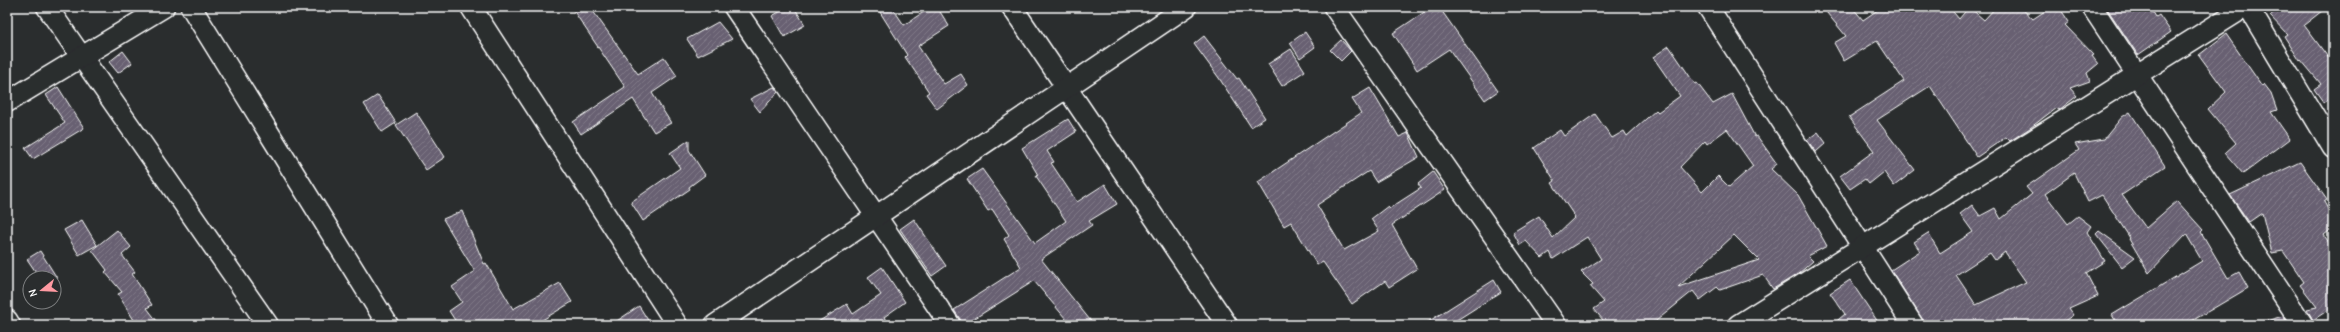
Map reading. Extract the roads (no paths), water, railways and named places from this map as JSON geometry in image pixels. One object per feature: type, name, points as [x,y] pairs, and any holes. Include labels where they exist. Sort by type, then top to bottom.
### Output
[{"type":"street","points":[[47,7],[268,325]]},
{"type":"street","points":[[7,102],[164,7]]},
{"type":"street","points":[[190,7],[388,325]]},
{"type":"street","points":[[471,7],[677,325]]},
{"type":"street","points":[[734,7],[950,325]]},
{"type":"street","points":[[1012,7],[1227,325]]},
{"type":"street","points":[[715,325],[1186,7]]},
{"type":"street","points":[[1334,7],[1556,325]]},
{"type":"street","points":[[1708,7],[1864,246],[1913,325]]},
{"type":"street","points":[[2092,7],[2303,325]]},
{"type":"street","points":[[1738,325],[2245,7]]},
{"type":"street","points":[[2248,7],[2333,148]]},
{"type":"street","points":[[7,320],[10,325]]}]
